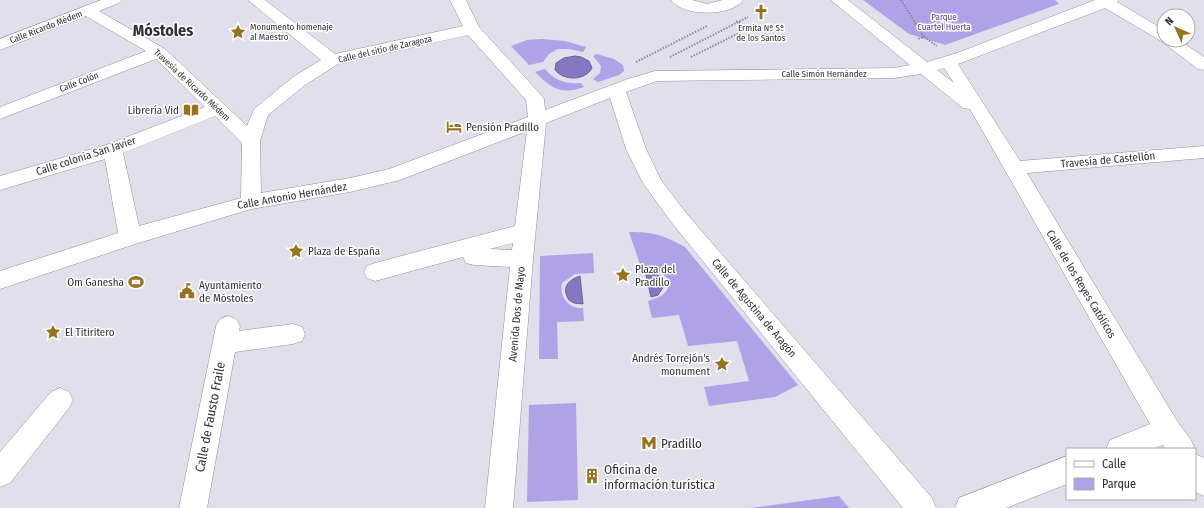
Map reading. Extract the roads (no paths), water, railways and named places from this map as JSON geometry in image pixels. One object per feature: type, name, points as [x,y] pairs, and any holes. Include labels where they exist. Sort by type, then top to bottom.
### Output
[{"type":"street","name":"Calle Ricardo Médem","points":[[0,45],[114,0]]},
{"type":"street","points":[[256,0],[332,60]]},
{"type":"street","name":"Avenida Dos de Mayo","points":[[458,0],[472,29],[535,99],[537,120],[524,232],[499,508]]},
{"type":"street","points":[[679,0],[700,9],[719,8],[734,0]]},
{"type":"street","name":"Calle de los Reyes Católicos","points":[[839,0],[984,117]]},
{"type":"street","name":"Calle Simón Hernández","points":[[537,120],[655,76],[894,73],[925,68],[950,62],[1107,1],[1125,0]]},
{"type":"street","points":[[1107,1],[1156,32]]},
{"type":"street","name":"Travesía de Ricardo Médem","points":[[88,10],[159,52],[216,109],[251,140]]},
{"type":"street","name":"Calle del sitio de Zaragoza","points":[[251,202],[251,140],[260,113],[300,81],[332,60],[472,29]]},
{"type":"street","points":[[1180,48],[1204,65]]},
{"type":"street","name":"Calle Colón","points":[[0,113],[159,52]]},
{"type":"street","name":"Calle de los Reyes Católicos","points":[[950,62],[1175,440]]},
{"type":"street","name":"Calle de Agustina de Aragón","points":[[625,87],[636,149],[653,183],[679,218],[922,508]]},
{"type":"street","name":"Calle colonia San Javier","points":[[0,183],[113,150],[216,109]]},
{"type":"street","name":"Calle Antonio Hernández","points":[[0,280],[130,237],[251,202],[350,186],[393,175],[537,120]]},
{"type":"street","points":[[113,150],[130,237]]},
{"type":"street","name":"Travesía de Castellón","points":[[1013,168],[1204,152]]},
{"type":"street","points":[[374,278],[524,232]]},
{"type":"street","points":[[474,257],[522,259]]},
{"type":"street","name":"Calle de Fausto Fraile","points":[[193,508],[226,334],[293,334]]},
{"type":"street","points":[[0,473],[60,400]]},
{"type":"street","points":[[1126,448],[1175,440]]},
{"type":"street","points":[[969,508],[1066,470]]},
{"type":"street","points":[[1196,470],[1204,482]]},
{"type":"place","name":"Ermita Nª Sª de los Santos","points":[[761,12]]},
{"type":"place","name":"Monumento homenaje al Maestro","points":[[238,32]]},
{"type":"place","name":"Librería Vid","points":[[191,110]]},
{"type":"place","name":"Pensión Pradillo","points":[[454,127]]},
{"type":"place","name":"Plaza de España","points":[[296,251]]},
{"type":"place","name":"Plaza del Pradillo","points":[[623,275]]},
{"type":"place","name":"Om Ganesha","points":[[136,282]]},
{"type":"place","name":"Ayuntamiento de Móstoles","points":[[187,291]]},
{"type":"place","name":"El Titiritero","points":[[53,332]]},
{"type":"place","name":"Andrés Torrejón's monument","points":[[722,364]]},
{"type":"place","name":"Pradillo","points":[[649,443]]},
{"type":"place","name":"Oficina de información turística","points":[[592,476]]},
{"type":"district","name":"Móstoles","points":[[163,30]]},
{"type":"park label","name":"Parque Cuartel Huerta","points":[[944,22]]}]
